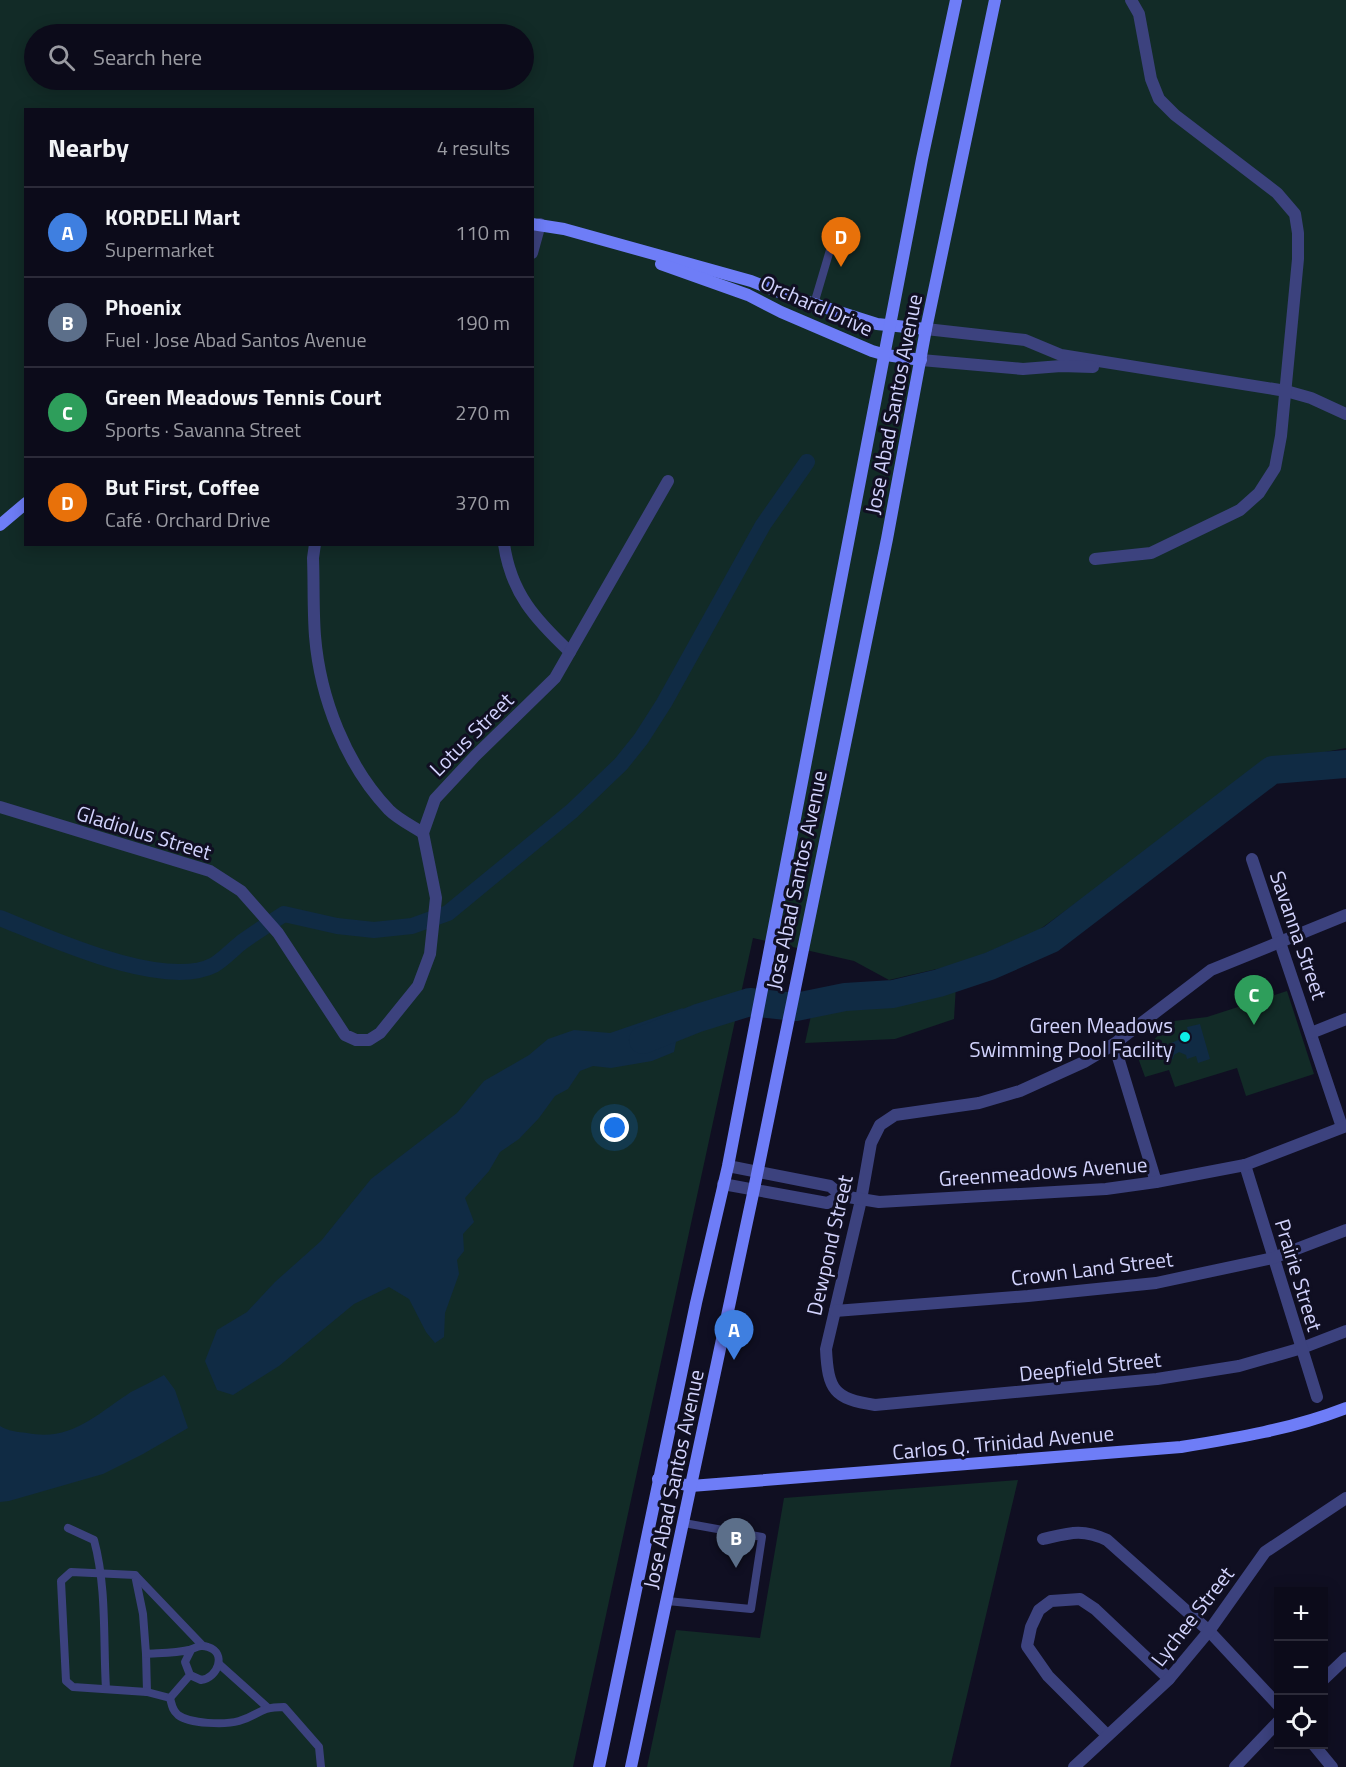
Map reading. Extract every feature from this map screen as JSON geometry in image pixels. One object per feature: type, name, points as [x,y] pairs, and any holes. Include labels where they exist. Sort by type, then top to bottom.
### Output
[{"type":"main road","name":"Jose Abad Santos Avenue","points":[[598,1767],[658,1479],[728,1166],[922,159],[956,0]]},
{"type":"main road","name":"Jose Abad Santos Avenue","points":[[631,1767],[684,1523],[887,539],[926,329],[994,0]]},
{"type":"main road","name":"Orchard Drive","points":[[536,224],[564,229],[751,281],[878,324],[926,329]]},
{"type":"main road","name":"Orchard Drive","points":[[564,229],[748,294],[781,312],[886,355],[921,360]]},
{"type":"main road","points":[[0,525],[24,504]]},
{"type":"main road","name":"Carlos Q. Trinidad Avenue","points":[[658,1479],[691,1486],[1181,1447],[1256,1435],[1346,1408]]},
{"type":"street","points":[[1095,559],[1151,553],[1240,510],[1259,493],[1275,468],[1281,436],[1298,259],[1295,214],[1277,193],[1175,115],[1159,99],[1151,79],[1139,14],[1131,0]]},
{"type":"street","name":"Orchard Drive","points":[[926,329],[1025,340],[1061,355],[1286,391],[1311,398],[1346,414]]},
{"type":"street","name":"Orchard Drive","points":[[921,360],[1023,369],[1061,366],[1136,368]]},
{"type":"street","name":"Lotus Street","points":[[423,833],[435,799],[475,756],[555,678],[668,481]]},
{"type":"street","points":[[315,546],[315,637],[325,689],[338,732],[361,777],[391,812],[423,833]]},
{"type":"street","points":[[504,546],[511,579],[521,600],[544,628],[570,652]]},
{"type":"street","name":"Gladiolus Street","points":[[0,807],[210,871],[241,891],[278,933],[345,1035],[356,1040],[369,1040],[380,1033],[418,986],[430,954],[436,898],[423,833]]},
{"type":"street","name":"Savanna Street","points":[[1252,859],[1344,1126]]},
{"type":"street","points":[[1156,1182],[1114,1044],[1211,970],[1346,915]]},
{"type":"street","points":[[1311,1033],[1346,1019]]},
{"type":"street","name":"Dewpond Street","points":[[836,1392],[827,1372],[825,1349],[861,1200],[871,1143],[880,1125],[895,1115],[979,1103],[1020,1091],[1084,1062],[1114,1044]]},
{"type":"street","name":"Greenmeadows Avenue","points":[[728,1166],[830,1186],[842,1196],[879,1202],[1106,1189],[1245,1165],[1344,1126]]},
{"type":"street","name":"Prairie Street","points":[[1245,1165],[1317,1397]]},
{"type":"street","name":"Greenmeadows Avenue","points":[[723,1185],[827,1203],[842,1196]]},
{"type":"street","name":"Crown Land Street","points":[[836,1311],[1156,1283],[1273,1258],[1346,1230]]},
{"type":"street","name":"Deepfield Street","points":[[836,1392],[852,1402],[875,1405],[1038,1392],[1157,1379],[1239,1366],[1302,1348],[1346,1331]]},
{"type":"street","name":"Lychee Street","points":[[1074,1767],[1169,1679],[1209,1631],[1265,1552],[1346,1498]]},
{"type":"street","points":[[1043,1539],[1078,1531],[1093,1533],[1107,1540],[1209,1631],[1274,1702]]},
{"type":"street","points":[[1107,1735],[1048,1676],[1027,1646],[1031,1627],[1040,1610],[1051,1601],[1065,1598],[1080,1599],[1095,1609],[1169,1679]]},
{"type":"street","points":[[1328,1674],[1346,1658]]},
{"type":"street","points":[[1235,1767],[1274,1726]]},
{"type":"street","points":[[1316,1749],[1332,1767]]},
{"type":"lane","points":[[814,304],[838,223]]},
{"type":"lane","points":[[667,1601],[751,1609],[762,1537],[684,1523]]},
{"type":"lane","points":[[68,1528],[94,1540],[100,1574],[106,1689]]},
{"type":"lane","points":[[170,1698],[147,1692],[73,1687],[66,1681],[61,1581],[71,1572],[135,1575],[202,1646]]},
{"type":"lane","points":[[135,1575],[142,1614],[147,1692]]},
{"type":"lane","points":[[146,1654],[190,1650],[202,1646],[211,1648],[219,1664],[267,1707]]},
{"type":"lane","points":[[190,1650],[185,1662],[190,1675],[201,1680],[207,1679],[217,1670],[219,1664]]},
{"type":"lane","points":[[170,1698],[190,1675]]},
{"type":"lane","points":[[170,1698],[172,1709],[179,1716],[213,1723],[239,1722],[267,1707],[284,1707],[319,1747],[321,1767]]},
{"type":"green space","points":[[0,0],[1346,0],[1346,748],[1268,763],[1039,930],[963,963],[889,980],[854,961],[753,938],[573,1767],[0,1767]]},
{"type":"green space","points":[[956,985],[954,1019],[895,1039],[805,1043],[812,1011]]},
{"type":"green space","points":[[1287,991],[1314,1074],[1246,1096],[1237,1068],[1175,1087],[1169,1070],[1145,1077],[1137,1055],[1174,1021],[1207,1017]]},
{"type":"green space","points":[[1018,1480],[950,1767],[647,1767],[676,1630],[760,1638],[784,1498]]},
{"type":"water","points":[[683,1008],[674,1052],[652,1061],[611,1068],[593,1066],[580,1071],[568,1089],[555,1096],[539,1118],[519,1139],[500,1152],[489,1171],[465,1198],[474,1222],[463,1234],[464,1251],[457,1260],[459,1274],[445,1313],[444,1337],[435,1343],[426,1332],[409,1299],[389,1287],[354,1304],[279,1366],[233,1395],[217,1390],[205,1361],[217,1330],[247,1312],[275,1282],[321,1241],[371,1179],[457,1113],[484,1081],[529,1055],[548,1039],[574,1030],[610,1033]]},
{"type":"water","points":[[1200,1024],[1210,1059],[1198,1063],[1196,1056],[1187,1059],[1186,1055],[1179,1052],[1174,1055],[1173,1059],[1167,1056],[1164,1050],[1167,1045],[1189,1035],[1187,1027]]},
{"type":"water","points":[[164,1375],[175,1390],[188,1428],[103,1474],[0,1502],[0,1426],[13,1431],[43,1435],[70,1430],[95,1417],[131,1392]]},
{"type":"waterway","points":[[0,918],[107,959],[166,971],[192,971],[214,965],[242,942],[284,914],[337,926],[374,930],[412,926],[448,913],[572,811],[621,764],[641,739],[664,703],[763,525],[807,462]]},
{"type":"waterway","points":[[643,1040],[698,1018],[750,1002],[796,1007],[845,997],[893,994],[939,983],[990,966],[1051,939],[1272,770],[1346,764]]},
{"type":"place","name":"But First, Coffee","points":[[841,267]]},
{"type":"place","name":"Green Meadows Tennis Court","points":[[1254,1025]]},
{"type":"place","name":"Green Meadows Swimming Pool Facility","points":[[1185,1037]]},
{"type":"place","name":"KORDELI Mart","points":[[734,1360]]},
{"type":"place","name":"Phoenix","points":[[736,1568]]}]
